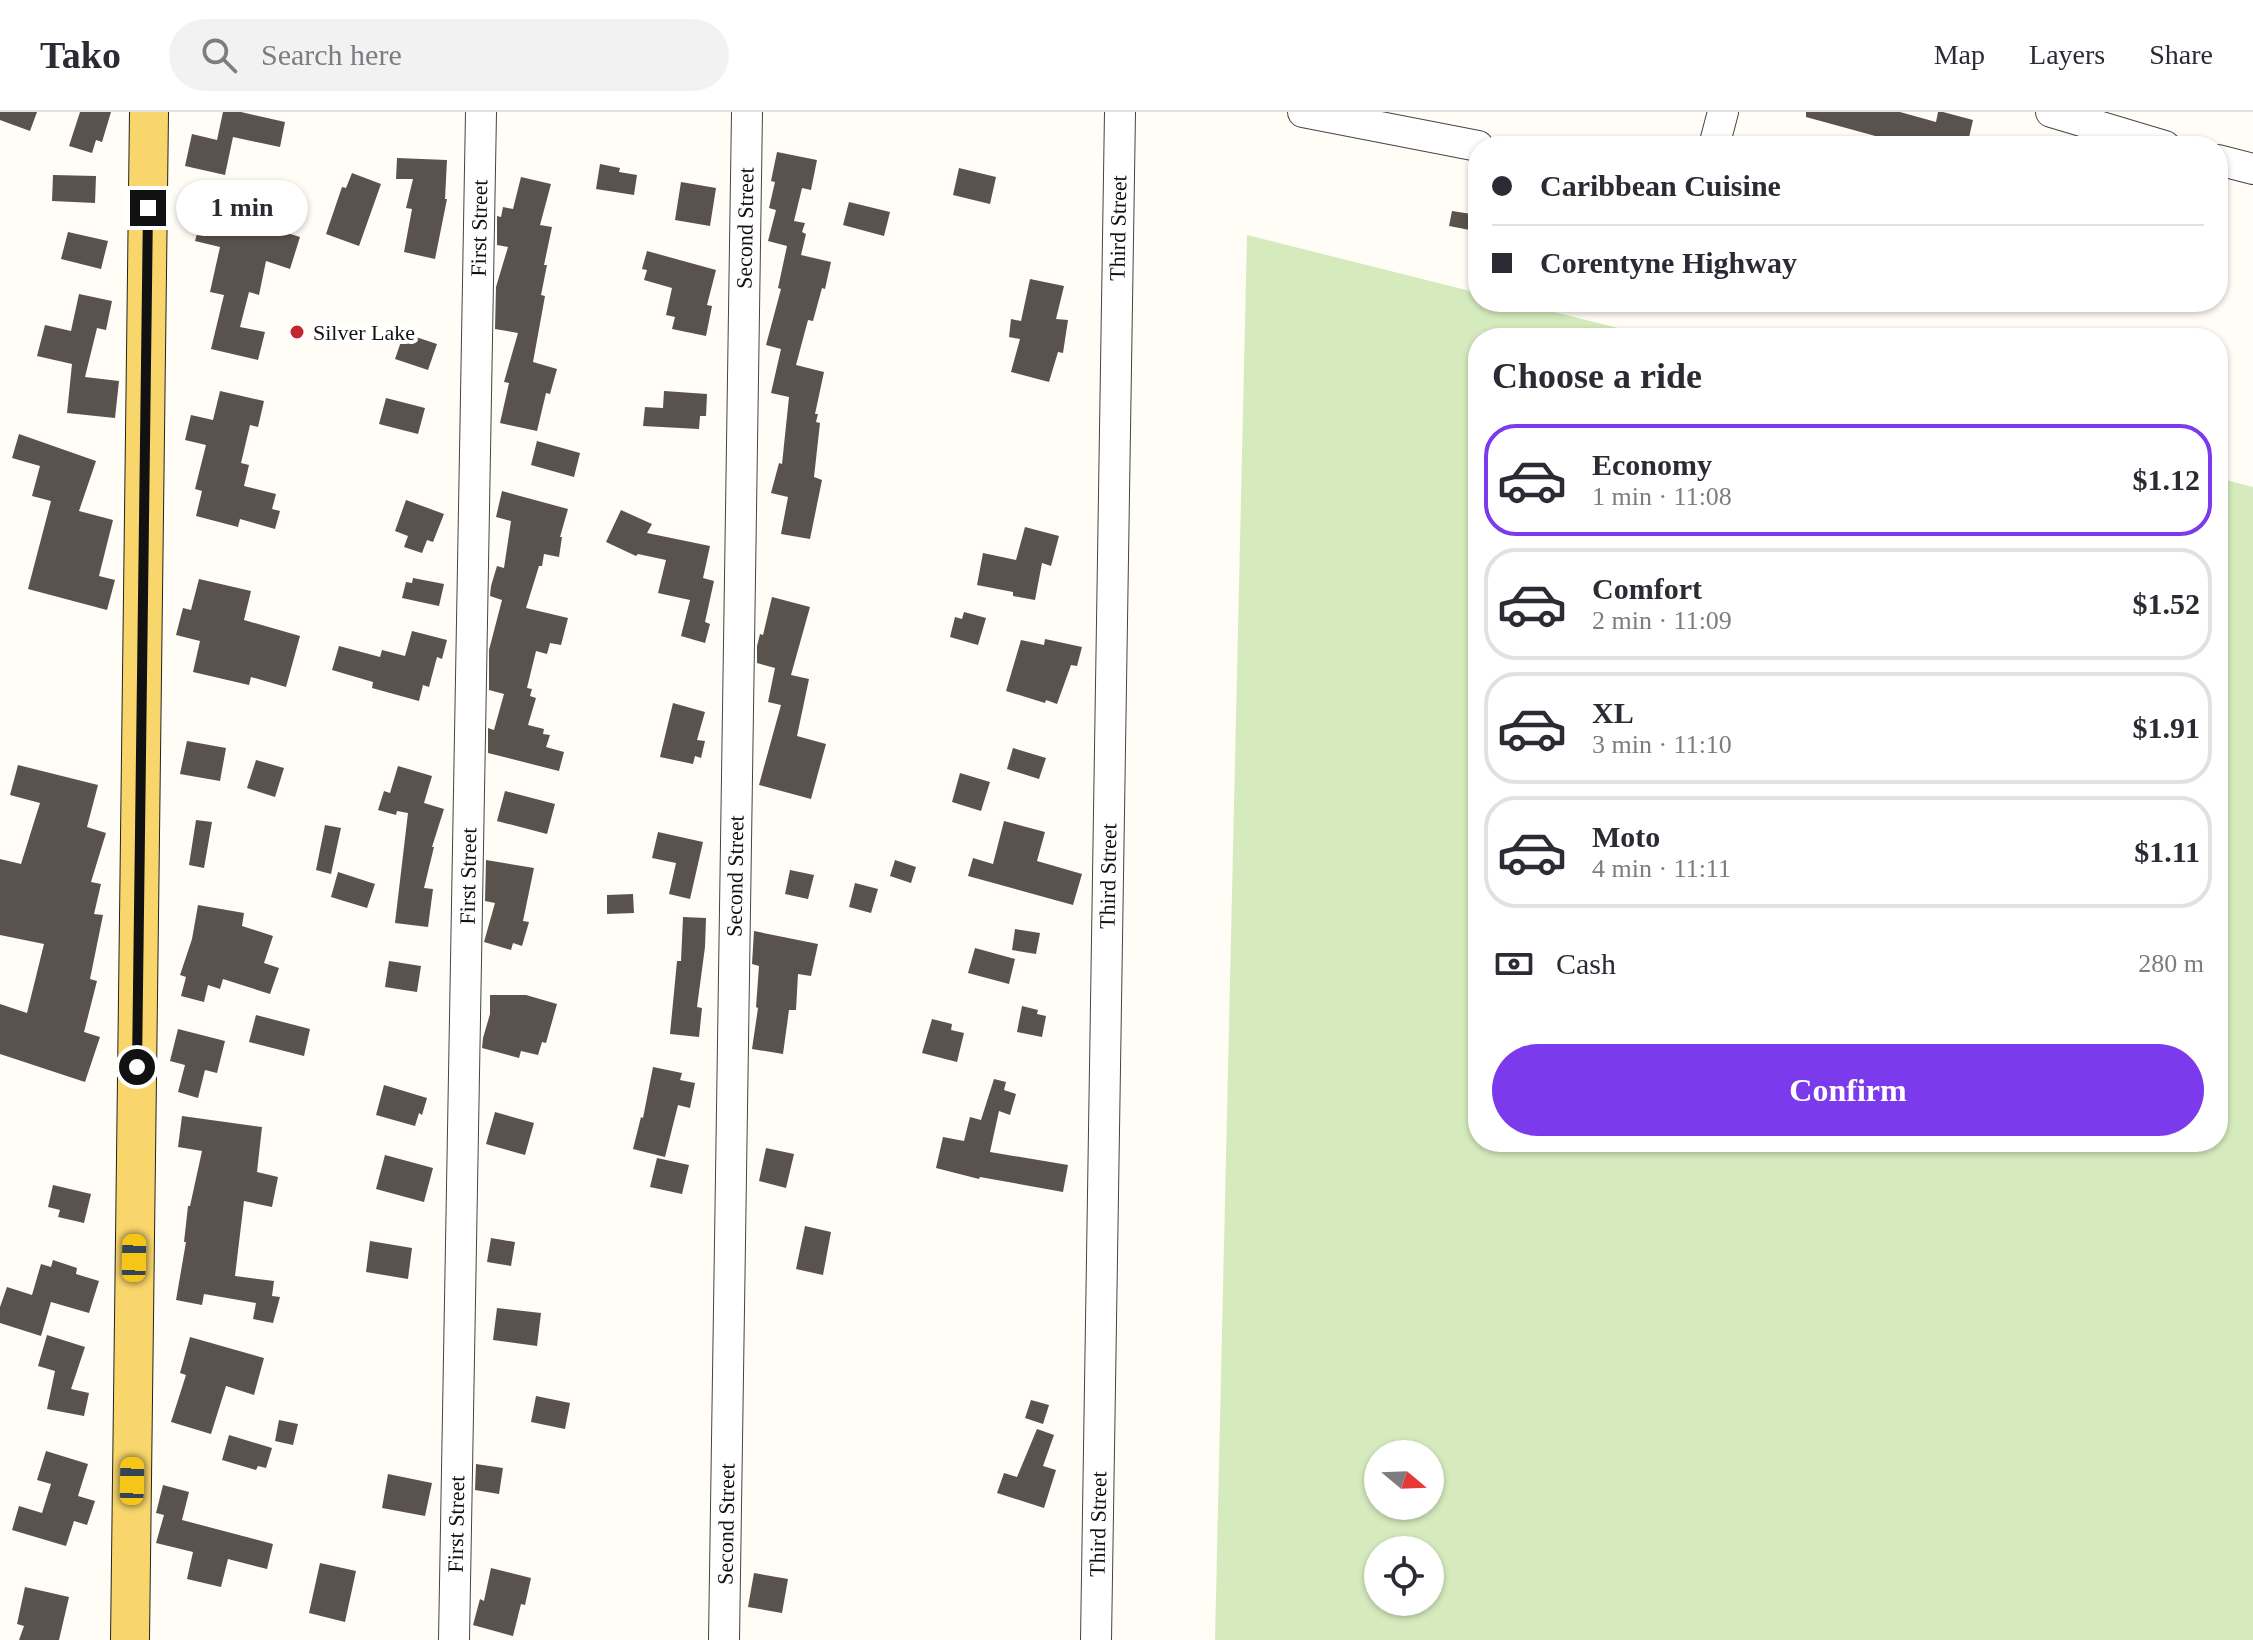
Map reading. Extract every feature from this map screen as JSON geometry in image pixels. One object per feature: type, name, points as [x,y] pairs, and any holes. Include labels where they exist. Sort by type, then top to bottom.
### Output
[{"type":"main road","points":[[130,1640],[149,112]]},
{"type":"street","name":"First Street","points":[[454,1640],[481,112]]},
{"type":"street","name":"Second Street","points":[[724,1640],[747,112]]},
{"type":"street","name":"Third Street","points":[[1096,1640],[1120,112]]},
{"type":"street","points":[[1303,112],[1468,144]]},
{"type":"street","points":[[1717,136],[1723,112]]},
{"type":"street","points":[[2051,112],[2128,124],[2148,136]]},
{"type":"street","points":[[2228,163],[2253,169]]},
{"type":"green space","points":[[1247,235],[1468,290],[1468,312],[1554,312],[1618,328],[1468,328],[1468,1152],[2228,1152],[2228,481],[2253,487],[2253,1640],[1215,1640]]},
{"type":"building","points":[[0,112],[37,112],[30,131],[0,120]]},
{"type":"building","points":[[80,112],[111,112],[102,142],[96,140],[92,153],[69,146]]},
{"type":"building","points":[[223,112],[241,112],[285,122],[280,147],[233,137],[225,175],[185,166],[192,134],[217,140]]},
{"type":"building","points":[[1806,112],[1900,112],[1936,122],[1938,112],[1943,112],[1973,120],[1969,136],[1875,136],[1806,117]]},
{"type":"building","points":[[777,152],[817,160],[811,190],[802,188],[794,221],[805,223],[801,255],[831,262],[813,321],[808,320],[796,365],[824,372],[815,414],[818,414],[816,422],[820,423],[814,477],[822,480],[810,539],[781,534],[788,497],[771,493],[779,463],[782,464],[789,397],[771,393],[781,349],[766,345],[781,289],[778,288],[787,246],[768,241],[776,210],[769,208]]},
{"type":"building","points":[[397,158],[447,160],[447,199],[435,259],[404,252],[412,209],[406,208],[413,179],[396,179]]},
{"type":"building","points":[[600,164],[637,175],[634,195],[596,189]]},
{"type":"building","points":[[959,168],[996,177],[990,204],[953,195]]},
{"type":"building","points":[[352,173],[381,184],[359,246],[326,234],[342,187],[346,188]]},
{"type":"building","points":[[53,175],[96,176],[95,203],[52,201]]},
{"type":"building","points":[[521,177],[551,184],[540,225],[552,227],[544,265],[547,265],[541,295],[545,296],[533,362],[557,369],[550,394],[546,393],[537,431],[500,423],[509,383],[504,382],[518,333],[495,329],[496,287],[508,247],[497,245],[497,216],[501,217],[503,207],[513,209]]},
{"type":"building","points":[[681,182],[716,188],[710,226],[675,220]]},
{"type":"building","points":[[849,202],[890,212],[884,236],[843,225]]},
{"type":"building","points":[[204,208],[256,221],[300,237],[290,269],[266,261],[259,295],[249,292],[240,327],[265,332],[258,360],[211,349],[224,295],[210,292],[220,247],[195,241]]},
{"type":"building","points":[[1452,211],[1468,213],[1468,230],[1449,226]]},
{"type":"building","points":[[68,232],[108,241],[101,269],[61,259]]},
{"type":"building","points":[[647,251],[716,270],[707,305],[712,306],[706,336],[672,329],[675,317],[666,315],[672,288],[644,280],[647,270],[642,269]]},
{"type":"building","points":[[1030,279],[1064,286],[1056,319],[1068,320],[1063,353],[1058,352],[1049,382],[1011,372],[1020,339],[1009,337],[1011,319],[1021,321]]},
{"type":"building","points":[[79,294],[112,301],[106,330],[97,328],[85,377],[119,381],[115,418],[67,413],[72,364],[37,356],[45,325],[71,331]]},
{"type":"building","points":[[404,333],[437,344],[428,370],[395,359]]},
{"type":"building","points":[[220,391],[264,401],[258,427],[250,425],[241,463],[249,465],[244,486],[276,494],[272,509],[280,511],[275,529],[240,519],[238,527],[196,516],[202,491],[195,489],[206,445],[185,440],[191,415],[213,420]]},
{"type":"building","points":[[664,391],[707,394],[706,416],[700,416],[699,429],[643,426],[645,407],[663,408]]},
{"type":"building","points":[[386,398],[425,408],[418,434],[379,424]]},
{"type":"building","points":[[19,434],[96,461],[79,511],[113,520],[99,576],[115,580],[107,610],[28,589],[51,501],[32,496],[40,466],[12,458]]},
{"type":"building","points":[[537,441],[580,453],[574,477],[531,465]]},
{"type":"building","points":[[502,491],[568,509],[560,537],[559,557],[544,554],[526,608],[568,618],[561,645],[550,643],[547,654],[536,651],[527,688],[532,689],[530,696],[536,698],[528,725],[544,729],[543,734],[550,735],[546,747],[564,752],[559,771],[488,753],[488,728],[494,730],[504,694],[489,690],[489,650],[502,600],[490,596],[491,586],[497,566],[504,568],[511,521],[496,517]]},
{"type":"building","points":[[406,500],[444,514],[433,542],[427,540],[422,553],[404,547],[408,536],[395,531]]},
{"type":"building","points":[[621,510],[652,524],[647,533],[710,546],[703,578],[714,581],[705,622],[710,624],[705,643],[681,636],[690,600],[658,593],[666,560],[636,556],[606,542]]},
{"type":"building","points":[[1025,527],[1059,536],[1051,566],[1042,563],[1035,600],[977,585],[983,553],[1016,560]]},
{"type":"building","points":[[413,578],[444,584],[439,606],[402,598],[406,582],[412,583]]},
{"type":"building","points":[[199,579],[251,591],[244,620],[300,636],[286,687],[251,677],[249,685],[193,672],[200,641],[176,635],[183,608],[191,610]]},
{"type":"building","points":[[772,597],[810,607],[791,675],[809,679],[797,736],[826,744],[811,799],[759,785],[781,705],[768,702],[775,668],[757,663],[757,646],[760,634],[763,635]]},
{"type":"building","points":[[964,612],[986,618],[978,645],[950,637],[955,617],[962,619]]},
{"type":"building","points":[[412,631],[447,640],[442,659],[437,657],[429,687],[423,685],[419,701],[372,688],[373,682],[332,670],[339,646],[380,657],[382,650],[405,656]]},
{"type":"building","points":[[1045,639],[1082,647],[1077,666],[1071,665],[1057,704],[1006,691],[1021,640],[1044,645]]},
{"type":"building","points":[[673,703],[705,712],[697,740],[705,741],[701,758],[695,756],[693,764],[660,757]]},
{"type":"building","points":[[187,741],[226,748],[220,781],[180,774]]},
{"type":"building","points":[[1013,748],[1046,758],[1039,779],[1007,769]]},
{"type":"building","points":[[256,760],[284,768],[275,797],[247,788]]},
{"type":"building","points":[[18,765],[98,785],[87,827],[106,833],[91,882],[101,884],[94,914],[103,915],[90,979],[97,981],[84,1032],[100,1037],[85,1082],[0,1054],[0,1004],[27,1013],[44,944],[0,935],[0,859],[21,864],[40,803],[10,795]]},
{"type":"building","points":[[398,766],[432,776],[424,803],[444,809],[424,888],[433,889],[428,927],[395,923],[408,813],[397,811],[396,815],[378,810],[384,791],[390,793]]},
{"type":"building","points":[[960,773],[990,782],[981,811],[952,802]]},
{"type":"building","points":[[505,791],[555,804],[547,834],[497,821]]},
{"type":"building","points":[[196,820],[212,822],[204,868],[189,865]]},
{"type":"building","points":[[1004,821],[1045,832],[1037,861],[1082,874],[1073,905],[968,876],[973,858],[993,864]]},
{"type":"building","points":[[325,825],[341,828],[331,874],[316,870]]},
{"type":"building","points":[[658,832],[703,842],[690,899],[669,894],[676,863],[652,858]]},
{"type":"building","points":[[486,860],[534,868],[523,921],[529,922],[522,946],[513,943],[511,950],[484,942],[495,903],[485,901]]},
{"type":"building","points":[[895,860],[916,867],[911,883],[890,876]]},
{"type":"building","points":[[790,870],[814,875],[808,899],[785,894]]},
{"type":"building","points":[[338,872],[375,884],[367,908],[331,897]]},
{"type":"building","points":[[855,883],[878,889],[871,913],[849,907]]},
{"type":"building","points":[[633,894],[634,913],[607,914],[607,895]]},
{"type":"building","points":[[198,905],[244,913],[242,926],[273,936],[264,963],[279,968],[270,994],[223,979],[220,989],[208,985],[204,1002],[181,996],[186,977],[180,975],[192,939]]},
{"type":"building","points":[[683,917],[706,918],[697,1007],[702,1008],[699,1037],[670,1034],[677,961],[681,961]]},
{"type":"building","points":[[1015,929],[1040,933],[1036,954],[1012,950]]},
{"type":"building","points":[[754,931],[818,944],[811,976],[798,974],[796,1010],[789,1010],[783,1054],[752,1049],[758,1008],[759,966],[752,964]]},
{"type":"building","points":[[975,948],[1015,959],[1009,984],[968,973]]},
{"type":"building","points":[[389,961],[421,966],[417,992],[385,987]]},
{"type":"building","points":[[490,995],[526,995],[557,1004],[546,1043],[542,1042],[538,1055],[521,1051],[519,1058],[482,1048],[490,1014]]},
{"type":"building","points":[[1022,1006],[1038,1010],[1037,1014],[1046,1016],[1042,1037],[1017,1032]]},
{"type":"building","points":[[256,1015],[310,1029],[304,1056],[249,1042]]},
{"type":"building","points":[[932,1019],[952,1024],[951,1030],[964,1033],[957,1062],[922,1053]]},
{"type":"building","points":[[178,1029],[225,1041],[217,1073],[205,1070],[198,1098],[178,1092],[185,1065],[170,1061]]},
{"type":"building","points":[[653,1067],[682,1073],[680,1080],[695,1083],[690,1108],[678,1105],[665,1157],[633,1149]]},
{"type":"building","points":[[994,1079],[1006,1082],[1004,1090],[1016,1094],[1010,1115],[999,1111],[990,1152],[1068,1165],[1063,1192],[979,1179],[936,1168],[943,1137],[964,1141],[970,1117],[981,1120]]},
{"type":"building","points":[[384,1085],[427,1098],[415,1126],[376,1115]]},
{"type":"building","points":[[495,1112],[534,1123],[525,1155],[486,1144]]},
{"type":"building","points":[[182,1116],[262,1127],[257,1172],[278,1177],[272,1207],[244,1201],[235,1276],[274,1281],[272,1296],[280,1297],[273,1323],[253,1319],[256,1303],[204,1294],[202,1305],[176,1300],[186,1242],[188,1206],[202,1151],[178,1147]]},
{"type":"building","points":[[766,1148],[794,1154],[786,1188],[759,1181]]},
{"type":"building","points":[[385,1155],[433,1168],[424,1202],[376,1189]]},
{"type":"building","points":[[657,1158],[689,1165],[682,1194],[650,1187]]},
{"type":"building","points":[[53,1185],[91,1194],[84,1223],[58,1217],[60,1210],[48,1207]]},
{"type":"building","points":[[805,1226],[831,1232],[823,1275],[796,1269]]},
{"type":"building","points":[[491,1238],[515,1242],[511,1266],[487,1262]]},
{"type":"building","points":[[370,1241],[412,1248],[408,1279],[366,1272]]},
{"type":"building","points":[[53,1260],[77,1268],[76,1274],[99,1281],[89,1313],[51,1302],[41,1336],[0,1323],[0,1307],[7,1287],[32,1295],[41,1264],[51,1267]]},
{"type":"building","points":[[497,1308],[541,1313],[537,1346],[493,1340]]},
{"type":"building","points":[[47,1335],[85,1347],[71,1389],[89,1393],[84,1416],[47,1409],[55,1371],[38,1366]]},
{"type":"building","points":[[190,1337],[264,1358],[254,1395],[226,1386],[211,1434],[171,1422],[186,1375],[180,1373]]},
{"type":"building","points":[[536,1396],[570,1403],[565,1429],[531,1422]]},
{"type":"building","points":[[1031,1400],[1049,1405],[1043,1424],[1025,1418]]},
{"type":"building","points":[[279,1420],[298,1424],[293,1445],[275,1441]]},
{"type":"building","points":[[1037,1429],[1054,1435],[1043,1466],[1056,1470],[1044,1508],[997,1493],[1004,1473],[1017,1477]]},
{"type":"building","points":[[229,1435],[272,1448],[266,1468],[258,1466],[256,1470],[222,1460]]},
{"type":"building","points":[[46,1451],[88,1464],[78,1496],[95,1501],[87,1525],[74,1521],[66,1546],[12,1530],[19,1506],[42,1513],[51,1484],[37,1480]]},
{"type":"building","points":[[476,1464],[503,1468],[499,1494],[475,1490]]},
{"type":"building","points":[[388,1474],[432,1483],[425,1516],[382,1508]]},
{"type":"building","points":[[163,1485],[189,1492],[182,1520],[273,1544],[267,1569],[228,1559],[221,1587],[187,1579],[193,1552],[156,1543],[164,1515],[156,1513]]},
{"type":"building","points":[[320,1563],[356,1571],[345,1622],[309,1613]]},
{"type":"building","points":[[491,1568],[531,1578],[513,1636],[473,1625],[480,1599],[484,1601]]},
{"type":"building","points":[[754,1573],[788,1579],[782,1613],[748,1607]]},
{"type":"building","points":[[25,1587],[69,1597],[59,1640],[19,1640],[24,1626],[17,1624]]},
{"type":"place","name":"Silver Lake","points":[[297,332]]},
{"type":"route","points":[[137,1067],[148,208]]}]
